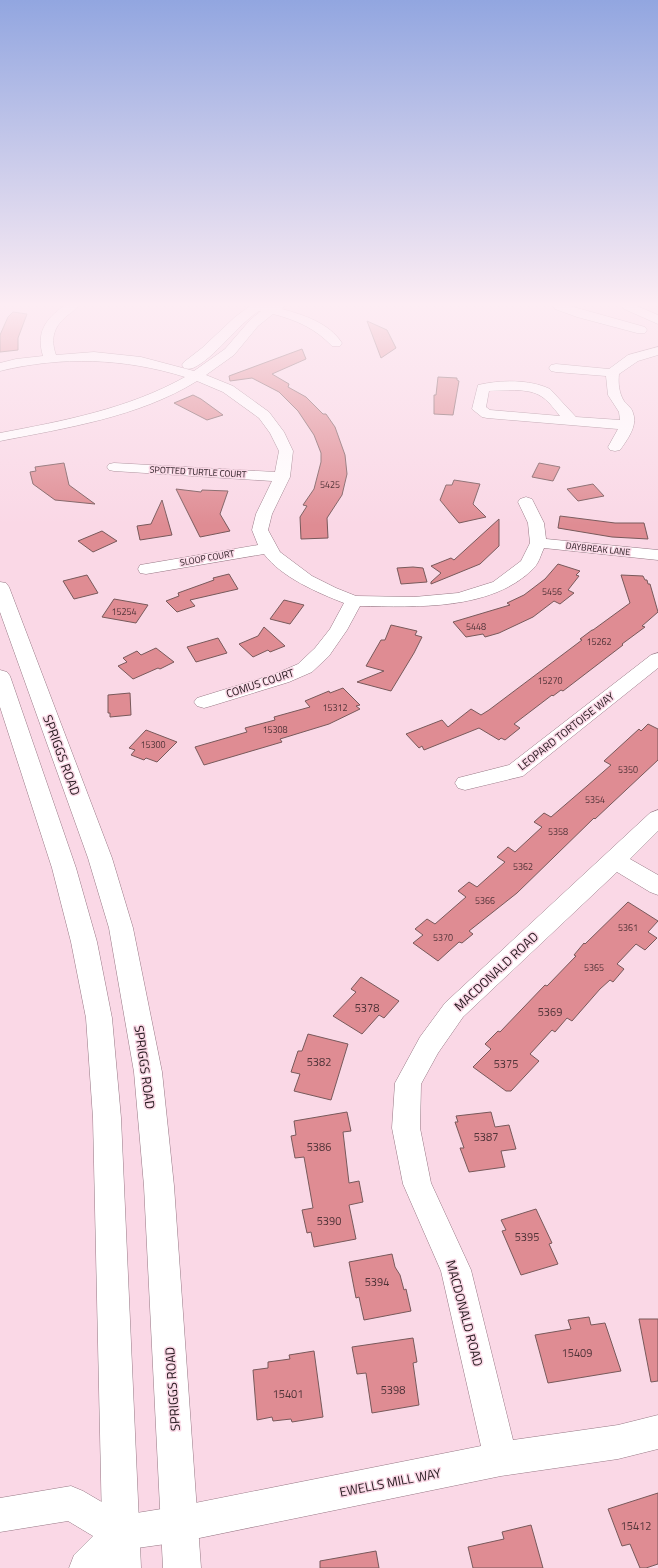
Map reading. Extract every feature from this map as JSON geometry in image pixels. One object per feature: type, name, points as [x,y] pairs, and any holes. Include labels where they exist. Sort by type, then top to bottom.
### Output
[{"type":"main road","name":"SPRIGGS ROAD","points":[[0,587],[100,858],[121,928],[148,1072],[158,1186],[182,1568]]},
{"type":"main road","points":[[1,679],[64,868],[84,942],[99,1018],[106,1118],[122,1568]]},
{"type":"street","points":[[0,426],[63,414],[107,402],[147,387],[163,379]]},
{"type":"street","points":[[0,437],[54,427],[110,412],[168,391],[190,379]]},
{"type":"street","points":[[204,379],[228,389],[249,403],[264,415],[277,432],[286,451],[282,477],[264,514],[260,530],[268,548],[274,556],[306,580],[330,592],[354,601],[414,602],[459,598],[499,586],[528,564],[538,543],[536,523],[526,502]]},
{"type":"street","points":[[612,379],[613,391],[626,413],[626,425],[623,435],[614,447]]},
{"type":"street","points":[[571,420],[542,390],[494,386],[483,388],[480,409],[487,414],[626,425]]},
{"type":"street","name":"SPOTTED TURTLE COURT","points":[[114,467],[282,477]]},
{"type":"street","name":"DAYBREAK LANE","points":[[538,543],[658,555]]},
{"type":"street","name":"SLOOP COURT","points":[[146,569],[268,548]]},
{"type":"street","name":"COMUS COURT","points":[[204,702],[282,678],[304,668],[322,652],[354,601]]},
{"type":"street","name":"LEOPARD TORTOISE WAY","points":[[465,783],[516,771],[658,659]]},
{"type":"street","name":"MACDONALD ROAD","points":[[501,1459],[456,1270],[417,1184],[406,1128],[408,1083],[429,1045],[454,1010],[658,818]]},
{"type":"street","points":[[615,860],[658,886]]},
{"type":"street","name":"EWELLS MILL WAY","points":[[121,1533],[180,1524],[501,1459],[618,1442],[658,1432]]},
{"type":"street","points":[[0,1515],[71,1503],[121,1533],[87,1568]]},
{"type":"building","points":[[230,379],[243,379],[230,381]]},
{"type":"building","points":[[254,379],[281,379],[289,384],[288,387],[306,397],[323,414],[326,414],[335,427],[345,455],[347,474],[342,495],[327,518],[328,538],[301,539],[300,517],[307,506],[303,505],[314,489],[321,462],[321,453],[314,435],[298,411],[279,392]]},
{"type":"building","points":[[438,379],[457,379],[459,381],[453,415],[434,414],[434,395],[436,395]]},
{"type":"building","points":[[193,395],[223,415],[207,420],[174,403]]},
{"type":"building","points":[[64,463],[69,485],[95,504],[55,500],[33,484],[30,472],[36,471],[35,467]]},
{"type":"building","points":[[539,463],[560,467],[553,481],[532,477]]},
{"type":"building","points":[[454,480],[480,484],[473,504],[486,517],[459,523],[440,500],[446,485],[452,485]]},
{"type":"building","points":[[593,484],[604,496],[578,501],[567,489]]},
{"type":"building","points":[[176,489],[201,492],[202,490],[228,491],[220,514],[230,531],[200,537]]},
{"type":"building","points":[[162,500],[172,535],[140,540],[137,526],[151,524]]},
{"type":"building","points":[[560,516],[615,523],[644,523],[648,539],[612,537],[558,528]]},
{"type":"building","points":[[499,519],[499,546],[480,564],[431,584],[431,582],[441,573],[431,566],[451,558],[454,560]]},
{"type":"building","points":[[102,531],[117,541],[93,552],[78,541]]},
{"type":"building","points":[[558,564],[580,571],[576,575],[579,576],[568,590],[574,593],[560,604],[554,601],[533,617],[499,633],[485,637],[483,634],[466,637],[453,622],[510,605],[507,603],[524,595],[545,579]]},
{"type":"building","points":[[397,568],[423,568],[427,582],[401,584]]},
{"type":"building","points":[[229,574],[238,589],[190,600],[195,606],[177,612],[166,601],[179,596],[178,593],[214,580],[213,578]]},
{"type":"building","points":[[87,575],[98,593],[74,599],[63,581]]},
{"type":"building","points":[[621,575],[643,576],[645,580],[647,580],[648,584],[650,584],[658,612],[642,626],[645,627],[622,644],[623,645],[563,691],[561,690],[553,696],[552,695],[514,724],[520,728],[505,740],[501,738],[499,740],[479,728],[424,750],[422,746],[419,748],[406,734],[442,720],[448,727],[471,709],[481,715],[489,710],[582,640],[580,639],[630,603]]},
{"type":"building","points":[[114,599],[148,605],[136,623],[102,617]]},
{"type":"building","points":[[284,600],[304,605],[290,624],[270,619]]},
{"type":"building","points":[[391,625],[417,631],[415,635],[422,637],[414,653],[391,691],[357,682],[384,671],[366,666],[381,640],[385,640]]},
{"type":"building","points":[[264,627],[285,646],[270,652],[268,650],[253,657],[239,644],[258,636]]},
{"type":"building","points":[[218,638],[227,653],[196,662],[187,647]]},
{"type":"building","points":[[156,648],[174,662],[133,679],[118,666],[127,662],[123,658],[137,651],[141,655]]},
{"type":"building","points":[[343,688],[360,705],[356,706],[360,709],[329,724],[280,739],[282,742],[204,765],[195,747],[247,732],[245,728],[275,720],[274,717],[310,707],[305,701],[329,691],[330,693]]},
{"type":"building","points":[[130,693],[131,715],[110,717],[110,713],[108,713],[108,695]]},
{"type":"building","points":[[648,724],[658,729],[658,760],[595,819],[594,818],[517,893],[469,931],[473,934],[462,943],[459,942],[438,961],[413,943],[423,935],[415,929],[427,919],[435,924],[466,897],[458,891],[469,882],[477,887],[505,862],[497,857],[508,847],[515,852],[542,827],[534,822],[544,813],[551,817],[611,765],[604,761],[639,729],[641,731]]},
{"type":"building","points":[[146,730],[177,742],[157,762],[146,758],[144,760],[131,755],[135,750],[129,748]]},
{"type":"building","points":[[628,902],[658,921],[648,932],[657,938],[645,950],[636,944],[617,964],[624,969],[613,982],[610,980],[600,989],[572,1021],[567,1018],[555,1032],[552,1030],[530,1054],[539,1061],[511,1091],[506,1091],[473,1067],[491,1049],[485,1044],[498,1031],[500,1032],[545,985],[547,986],[576,956],[574,955],[584,943],[585,944]]},
{"type":"building","points":[[361,977],[399,1001],[384,1018],[379,1015],[362,1034],[333,1016],[356,992],[351,989]]},
{"type":"building","points":[[308,1034],[348,1044],[331,1100],[294,1091],[300,1074],[291,1072],[298,1051],[302,1051]]},
{"type":"building","points":[[347,1112],[351,1131],[343,1132],[349,1183],[359,1181],[363,1202],[349,1205],[356,1239],[314,1247],[311,1232],[307,1233],[302,1210],[313,1208],[304,1157],[295,1158],[291,1136],[296,1135],[294,1121]]},
{"type":"building","points":[[491,1112],[495,1127],[509,1125],[516,1149],[501,1151],[505,1167],[469,1172],[460,1148],[464,1148],[455,1122],[458,1122],[456,1116]]},
{"type":"building","points":[[536,1209],[552,1243],[549,1244],[558,1264],[521,1275],[502,1231],[506,1230],[501,1220]]},
{"type":"building","points":[[392,1254],[395,1267],[400,1275],[404,1290],[406,1289],[411,1311],[364,1320],[359,1297],[356,1298],[349,1262]]},
{"type":"building","points":[[589,1317],[591,1325],[605,1323],[621,1371],[548,1383],[535,1335],[571,1329],[568,1320]]},
{"type":"building","points":[[639,1319],[658,1319],[658,1381],[651,1382]]},
{"type":"building","points":[[413,1338],[417,1362],[413,1363],[419,1405],[372,1413],[366,1373],[357,1374],[352,1347]]},
{"type":"building","points":[[314,1351],[323,1417],[292,1422],[291,1419],[273,1421],[272,1417],[257,1420],[253,1370],[268,1368],[268,1362],[290,1359],[289,1355]]},
{"type":"building","points":[[658,1493],[658,1564],[646,1568],[640,1568],[630,1544],[622,1546],[608,1509]]},
{"type":"building","points":[[531,1525],[543,1568],[473,1568],[468,1547],[504,1539],[502,1532]]},
{"type":"building","points":[[376,1551],[379,1568],[320,1568],[320,1561]]}]
